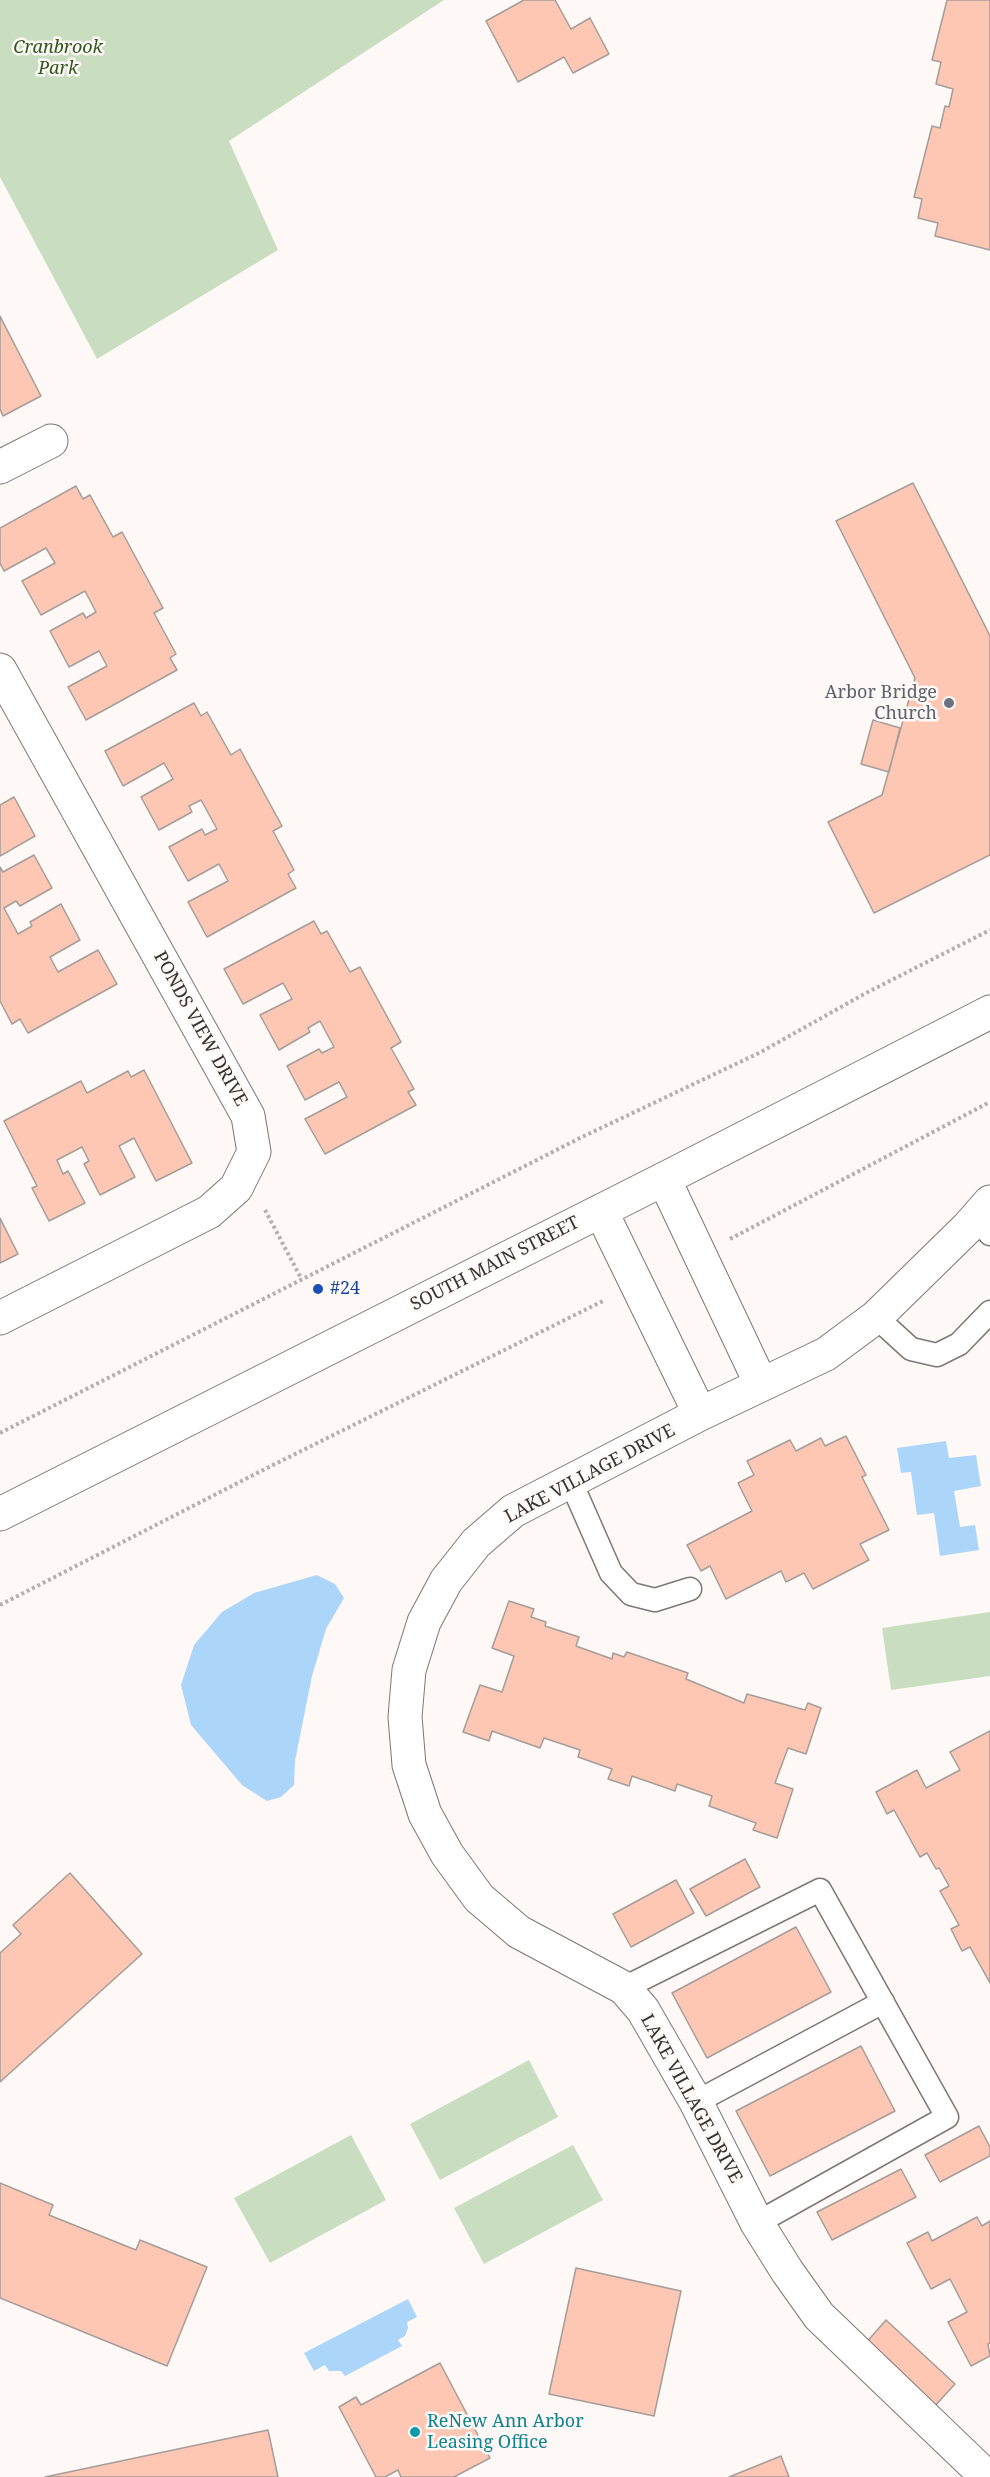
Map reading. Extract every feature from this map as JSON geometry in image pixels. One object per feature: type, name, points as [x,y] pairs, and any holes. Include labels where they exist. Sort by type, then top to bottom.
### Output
[{"type":"street","points":[[0,467],[51,441]]},
{"type":"street","name":"PONDS VIEW DRIVE","points":[[0,670],[248,1116],[254,1152],[236,1188],[209,1212],[0,1318]]},
{"type":"street","name":"SOUTH MAIN STREET","points":[[0,1514],[990,1012]]},
{"type":"street","points":[[664,1179],[761,1384]]},
{"type":"street","points":[[601,1211],[700,1414]]},
{"type":"street","name":"LAKE VILLAGE DRIVE","points":[[985,1218],[876,1317],[826,1354],[700,1414],[513,1511],[476,1543],[446,1581],[424,1622],[409,1670],[405,1717],[409,1765],[425,1815],[447,1854],[479,1898],[519,1932],[624,1988],[643,2010],[696,2102],[757,2223],[819,2316],[985,2468]]},
{"type":"lane","points":[[876,1317],[911,1349],[937,1355],[959,1344],[990,1312]]},
{"type":"lane","points":[[571,1482],[611,1573],[631,1594],[655,1600],[690,1589]]},
{"type":"lane","points":[[624,1988],[820,1890],[947,2117],[757,2223]]},
{"type":"lane","points":[[696,2102],[883,2002]]},
{"type":"path","points":[[0,1433],[582,1137],[759,1053],[866,993],[990,930]]},
{"type":"path","points":[[700,1254],[990,1102]]},
{"type":"path","points":[[236,1188],[260,1199],[301,1278]]},
{"type":"path","points":[[0,1605],[267,1468],[637,1284]]},
{"type":"green space","name":"Cranbrook Park","points":[[0,0],[444,0],[229,141],[278,250],[97,359],[0,177]]},
{"type":"green space","points":[[990,1612],[990,1676],[891,1690],[882,1628]]},
{"type":"green space","points":[[529,2060],[558,2117],[440,2180],[410,2124]]},
{"type":"green space","points":[[351,2135],[386,2200],[270,2263],[234,2198]]},
{"type":"green space","points":[[573,2145],[603,2200],[484,2264],[454,2208]]},
{"type":"water","points":[[946,1441],[949,1458],[976,1455],[981,1486],[954,1491],[960,1527],[975,1525],[979,1550],[940,1556],[934,1513],[917,1515],[911,1472],[901,1473],[897,1448]]},
{"type":"water","points":[[317,1575],[335,1584],[344,1598],[326,1629],[312,1676],[295,1761],[294,1785],[281,1797],[267,1801],[242,1785],[191,1725],[181,1685],[194,1645],[222,1612],[254,1593]]},
{"type":"water","points":[[408,2299],[417,2317],[407,2322],[408,2328],[405,2336],[398,2340],[402,2346],[345,2376],[341,2371],[329,2371],[325,2365],[314,2371],[304,2353]]},
{"type":"building","points":[[524,0],[555,0],[571,29],[590,18],[609,54],[573,73],[564,57],[518,82],[486,21]]},
{"type":"building","points":[[947,0],[990,0],[990,250],[935,236],[938,223],[918,218],[922,199],[914,197],[932,126],[940,128],[945,106],[949,107],[953,89],[936,84],[941,62],[932,60]]},
{"type":"building","points":[[0,316],[41,396],[3,416],[0,409]]},
{"type":"building","name":"Arbor Bridge Church","points":[[913,483],[990,636],[990,855],[874,913],[828,822],[882,795],[915,678],[836,521]]},
{"type":"building","points":[[76,486],[83,499],[90,495],[113,537],[122,532],[163,608],[154,613],[176,654],[170,658],[177,670],[86,720],[68,687],[107,666],[99,651],[69,667],[50,631],[83,613],[86,618],[96,612],[85,591],[41,615],[22,581],[55,563],[46,548],[4,571],[0,563],[0,528]]},
{"type":"building","points":[[194,703],[201,716],[207,712],[231,755],[240,749],[282,826],[273,831],[294,870],[288,874],[296,888],[207,937],[188,902],[228,881],[219,864],[188,881],[169,847],[202,829],[205,835],[217,829],[201,800],[189,806],[192,812],[159,830],[141,797],[173,779],[164,763],[123,786],[105,751]]},
{"type":"building","points":[[873,720],[900,728],[889,772],[861,764]]},
{"type":"building","points":[[14,797],[35,836],[0,856],[0,805]]},
{"type":"building","points":[[34,855],[52,888],[20,906],[16,901],[4,908],[18,934],[32,926],[30,922],[61,904],[80,940],[50,957],[58,972],[98,950],[117,984],[28,1033],[20,1019],[12,1024],[0,1001],[0,867],[3,872]]},
{"type":"building","points":[[314,921],[321,934],[327,931],[350,972],[360,967],[401,1042],[391,1048],[414,1089],[408,1092],[416,1105],[325,1154],[305,1119],[347,1097],[339,1082],[305,1100],[287,1066],[319,1049],[322,1053],[334,1047],[320,1021],[308,1028],[310,1032],[279,1050],[260,1015],[292,999],[283,983],[243,1004],[224,969]]},
{"type":"building","points":[[144,1070],[192,1163],[156,1181],[134,1138],[119,1146],[135,1177],[100,1195],[84,1164],[89,1161],[82,1147],[57,1160],[63,1174],[68,1171],[85,1203],[49,1221],[32,1188],[37,1186],[4,1121],[81,1081],[87,1093],[128,1071],[131,1077]]},
{"type":"building","points":[[0,1218],[18,1254],[0,1263]]},
{"type":"building","points":[[846,1436],[866,1475],[862,1477],[889,1530],[860,1544],[869,1560],[813,1589],[804,1573],[786,1582],[781,1571],[726,1599],[710,1566],[701,1571],[687,1545],[752,1511],[738,1483],[754,1475],[747,1461],[790,1440],[796,1451],[821,1438],[825,1446]]},
{"type":"building","points":[[509,1601],[534,1609],[531,1617],[546,1622],[545,1626],[579,1637],[576,1646],[612,1659],[613,1653],[624,1657],[627,1652],[688,1673],[686,1679],[744,1703],[747,1694],[805,1710],[808,1703],[821,1708],[806,1754],[788,1748],[775,1783],[793,1789],[777,1838],[753,1830],[756,1823],[709,1806],[712,1796],[677,1784],[675,1791],[632,1776],[629,1786],[608,1779],[612,1769],[578,1757],[580,1750],[544,1738],[540,1748],[492,1731],[489,1741],[463,1732],[480,1685],[502,1692],[514,1656],[492,1648]]},
{"type":"building","points":[[990,1731],[990,1983],[970,1947],[962,1951],[951,1929],[959,1925],[940,1891],[949,1886],[939,1868],[936,1869],[927,1853],[920,1857],[894,1810],[887,1814],[876,1792],[917,1770],[926,1788],[960,1770],[950,1752]]},
{"type":"building","points":[[745,1859],[760,1887],[706,1916],[690,1889]]},
{"type":"building","points":[[70,1873],[142,1954],[0,2082],[0,1953],[21,1934],[13,1925]]},
{"type":"building","points":[[676,1880],[694,1913],[631,1947],[613,1914]]},
{"type":"building","points":[[796,1927],[831,1992],[707,2058],[672,1993]]},
{"type":"building","points":[[861,2046],[895,2111],[770,2176],[736,2111]]},
{"type":"building","points":[[979,2126],[990,2147],[990,2156],[940,2182],[925,2155]]},
{"type":"building","points":[[901,2169],[916,2197],[832,2240],[817,2212]]},
{"type":"building","points":[[0,2183],[53,2205],[49,2215],[136,2250],[140,2240],[207,2267],[167,2366],[0,2298]]},
{"type":"building","points":[[977,2217],[982,2226],[990,2221],[990,2343],[988,2344],[990,2356],[971,2366],[948,2322],[967,2312],[950,2279],[931,2289],[907,2243],[928,2232],[932,2241]]},
{"type":"building","points":[[576,2268],[681,2291],[654,2416],[549,2394]]},
{"type":"building","points":[[886,2320],[955,2384],[934,2407],[865,2344]]},
{"type":"building","name":"ReNew Ann Arbor Leasing Office","points":[[440,2363],[490,2458],[454,2477],[401,2477],[398,2470],[385,2477],[376,2477],[339,2407],[356,2397],[361,2405]]},
{"type":"building","points":[[268,2430],[278,2477],[45,2477]]},
{"type":"building","points":[[781,2456],[789,2477],[729,2477]]},
{"type":"place","name":"Arbor Bridge Church","points":[[949,703]]},
{"type":"place","name":"#24","points":[[318,1289]]},
{"type":"place","name":"ReNew Ann Arbor Leasing Office","points":[[415,2432]]}]
